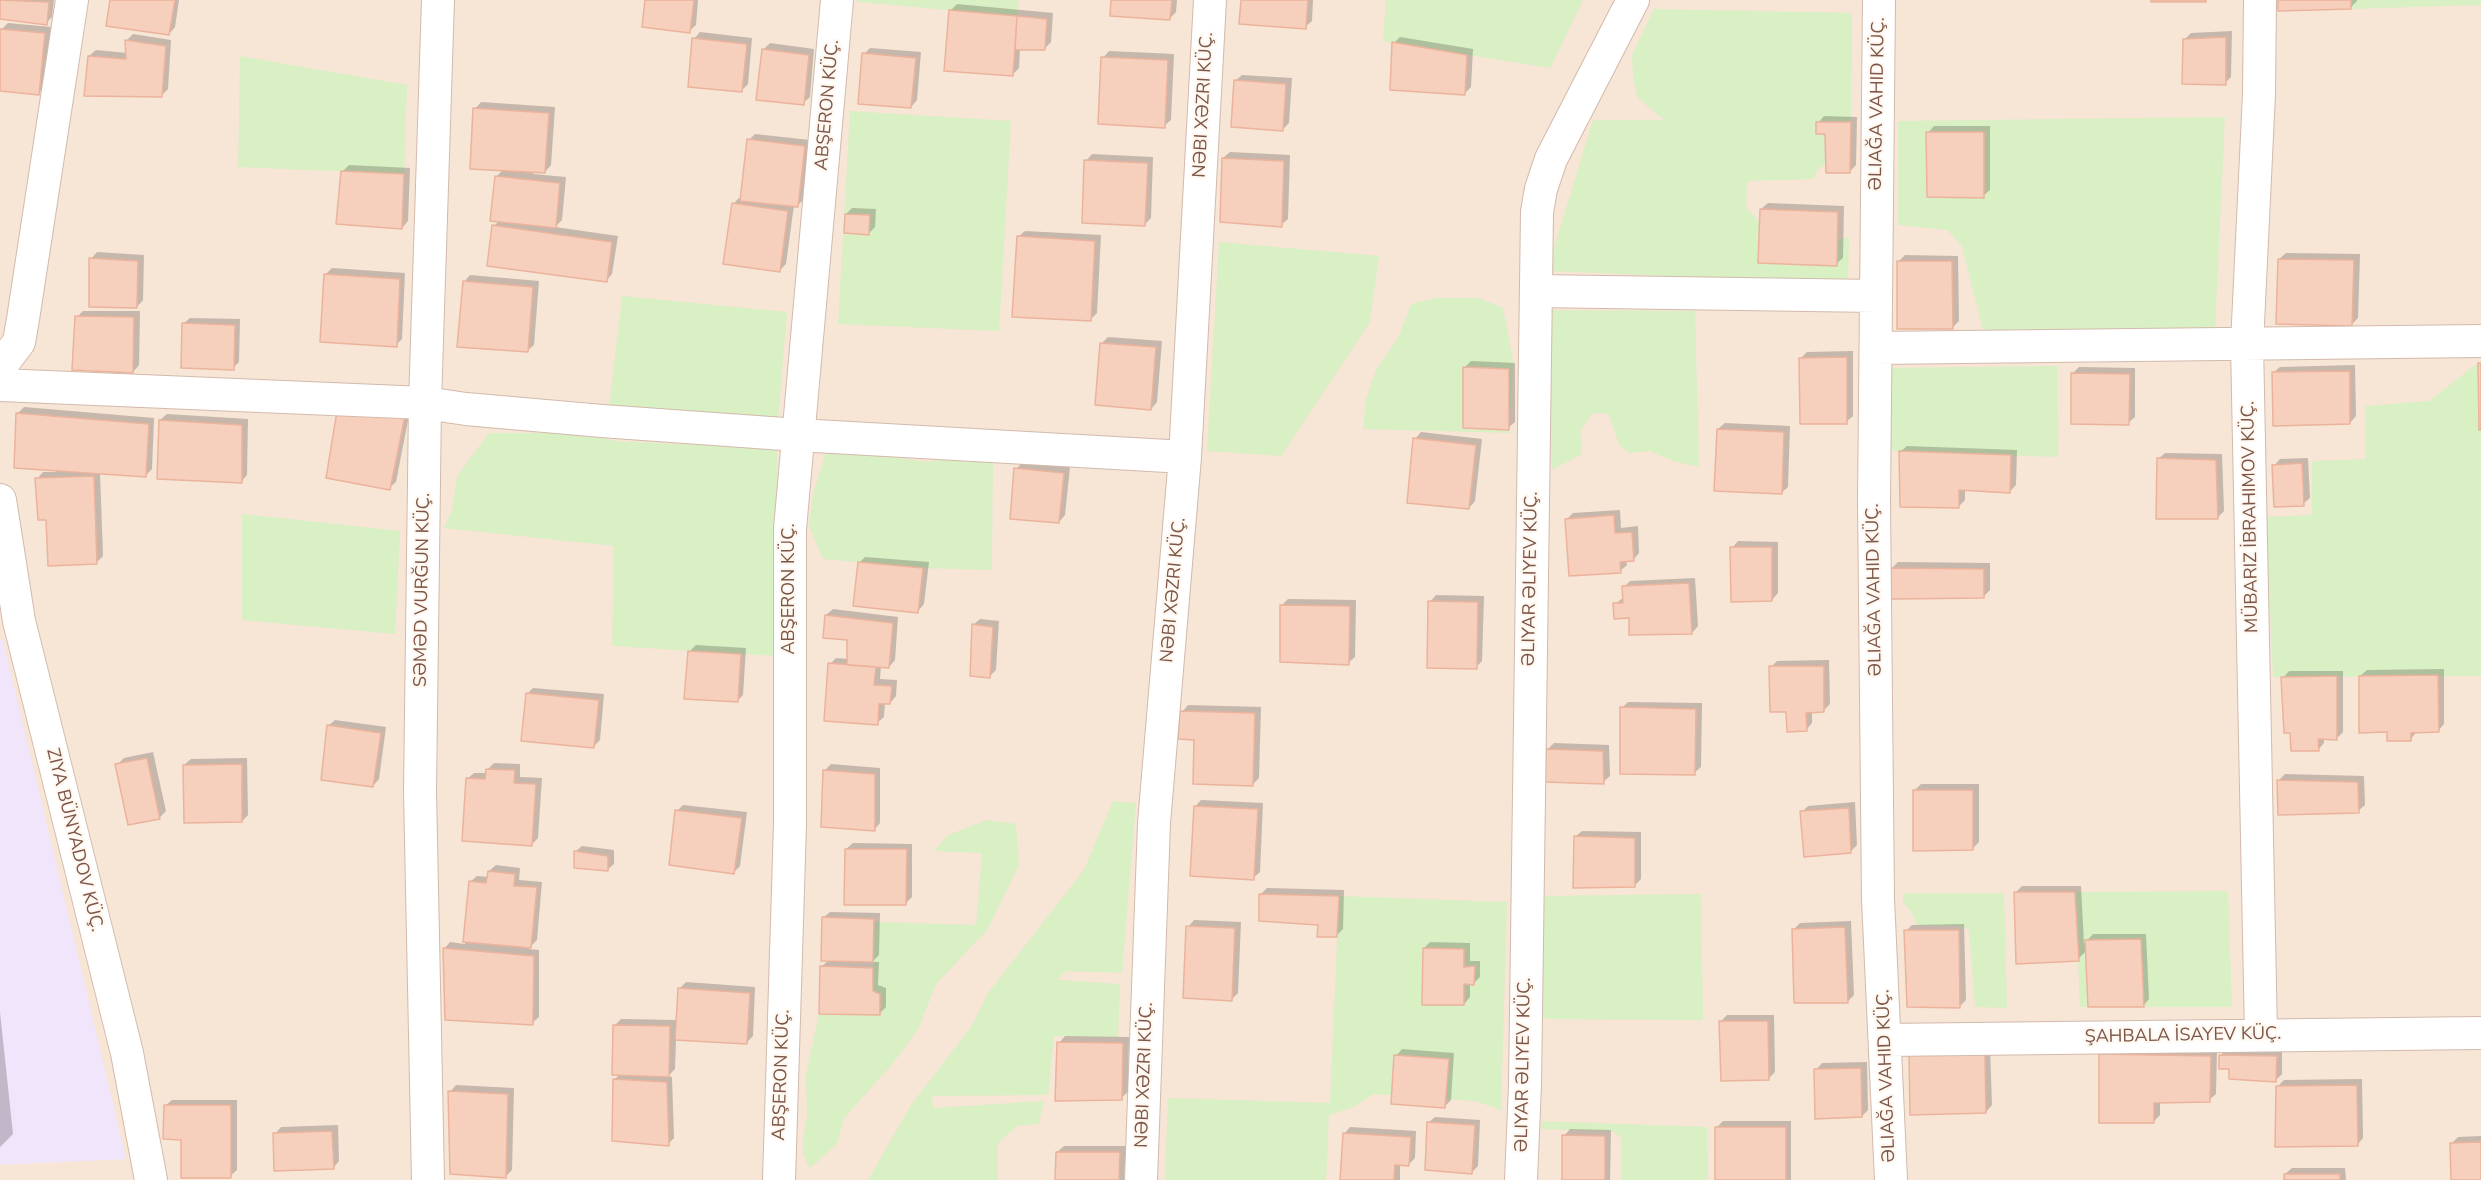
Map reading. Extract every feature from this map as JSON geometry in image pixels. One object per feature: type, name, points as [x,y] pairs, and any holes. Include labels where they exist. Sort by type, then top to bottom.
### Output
[{"type":"street","points":[[0,367],[19,342],[72,0]]},
{"type":"street","name":"SƏMƏD VURĞUN KÜÇ.","points":[[428,1180],[420,791],[425,403],[438,0]]},
{"type":"street","name":"ABŞERON KÜÇ.","points":[[779,1180],[790,824],[790,529],[837,0]]},
{"type":"street","name":"NƏBI XƏZRI KÜÇ.","points":[[1141,1180],[1154,823],[1185,457],[1210,0]]},
{"type":"street","name":"ƏLIYAR ƏLIYEV KÜÇ.","points":[[1521,1180],[1525,1085],[1537,212],[1548,169],[1633,0]]},
{"type":"street","name":"ƏLIAĞA VAHID KÜÇ.","points":[[1879,0],[1874,501],[1878,899],[1891,1180]]},
{"type":"street","name":"MÜBARIZ İBRAHIMOV KÜÇ.","points":[[2260,0],[2259,94],[2247,344],[2261,1035]]},
{"type":"street","points":[[1536,291],[1876,296]]},
{"type":"street","points":[[1876,348],[2481,341]]},
{"type":"street","points":[[0,385],[425,403],[466,409],[602,421],[798,435],[1185,457]]},
{"type":"street","name":"ZIYA BÜNYADOV KÜÇ.","points":[[0,500],[9,620],[127,1053],[151,1180]]},
{"type":"street","name":"ŞAHBALA İSAYEV KÜÇ.","points":[[1886,1040],[2481,1033]]},
{"type":"shaded area","points":[[0,0],[2481,0],[2481,1180],[0,1180]]},
{"type":"shaded area","points":[[0,640],[3,640],[126,1159],[0,1165]]},
{"type":"green space","points":[[857,0],[1018,0],[1017,16],[857,2]]},
{"type":"green space","points":[[1386,0],[1583,0],[1550,68],[1383,41]]},
{"type":"green space","points":[[2351,0],[2481,0],[2481,5],[2351,9]]},
{"type":"green space","points":[[1654,9],[1852,13],[1851,122],[1816,122],[1816,134],[1825,134],[1826,164],[1817,170],[1814,179],[1747,181],[1746,208],[1759,221],[1837,240],[1849,237],[1848,283],[1547,271],[1593,120],[1664,120],[1637,97],[1633,76],[1632,55]]},
{"type":"green space","points":[[240,56],[407,85],[404,174],[238,167]]},
{"type":"green space","points":[[850,111],[1011,121],[999,331],[838,324]]},
{"type":"green space","points":[[2225,117],[2215,328],[1983,330],[1962,246],[1947,230],[1898,225],[1898,121]]},
{"type":"green space","points":[[1219,242],[1379,256],[1370,322],[1281,456],[1207,451]]},
{"type":"green space","points":[[622,296],[787,312],[778,421],[609,407]]},
{"type":"green space","points":[[1435,298],[1479,298],[1503,308],[1513,361],[1509,433],[1363,429],[1366,399],[1376,370],[1399,336],[1411,304]]},
{"type":"green space","points":[[1548,310],[1695,311],[1699,467],[1673,461],[1650,451],[1629,453],[1619,445],[1609,414],[1593,413],[1580,431],[1582,454],[1552,470]]},
{"type":"green space","points":[[2481,363],[2481,676],[2273,677],[2266,517],[2312,515],[2312,461],[2366,459],[2365,406],[2429,401]]},
{"type":"green space","points":[[2057,366],[2058,457],[1890,451],[1889,368]]},
{"type":"green space","points":[[489,433],[564,433],[592,435],[616,441],[777,449],[776,656],[612,646],[614,546],[444,528],[452,510],[457,476]]},
{"type":"green space","points":[[826,452],[853,452],[928,462],[965,455],[993,462],[992,570],[923,568],[823,559],[809,526],[813,494]]},
{"type":"green space","points":[[242,514],[400,531],[395,634],[242,620]]},
{"type":"green space","points":[[1113,801],[1136,803],[1122,973],[1065,971],[1057,980],[1120,984],[1118,1037],[1054,1036],[1048,1095],[932,1096],[933,1108],[1044,1101],[1039,1124],[1017,1126],[998,1143],[998,1180],[868,1180],[911,1105],[972,1026],[988,993],[1084,870]]},
{"type":"green space","points":[[987,820],[1016,824],[1019,865],[987,930],[936,984],[918,1029],[893,1063],[844,1118],[837,1144],[810,1168],[803,1155],[807,1117],[806,1075],[819,1014],[880,1015],[880,994],[873,991],[874,922],[976,925],[982,853],[934,851],[948,835]]},
{"type":"green space","points":[[2228,891],[2232,1007],[2080,1007],[2075,892]]},
{"type":"green space","points":[[1903,893],[2004,893],[2007,1008],[1975,1007],[1969,930],[1959,926],[1917,925],[1911,911],[1903,902]]},
{"type":"green space","points":[[1701,894],[1703,1020],[1542,1019],[1543,896]]},
{"type":"green space","points":[[1339,896],[1507,902],[1501,1110],[1475,1101],[1374,1094],[1353,1107],[1329,1115],[1326,1180],[1165,1180],[1168,1098],[1330,1103]]},
{"type":"green space","points":[[1541,1121],[1707,1127],[1708,1180],[1621,1180],[1621,1138],[1613,1131],[1541,1129]]},
{"type":"building","points":[[0,0],[49,2],[47,25],[0,19]]},
{"type":"building","points":[[110,0],[175,0],[169,35],[106,26]]},
{"type":"building","points":[[645,0],[694,0],[690,33],[642,27]]},
{"type":"building","points":[[1111,0],[1172,0],[1170,20],[1110,16]]},
{"type":"building","points":[[1241,0],[1308,0],[1306,29],[1239,24]]},
{"type":"building","points":[[2151,0],[2206,0],[2206,2],[2151,2]]},
{"type":"building","points":[[2278,0],[2351,0],[2351,9],[2278,11]]},
{"type":"building","points":[[949,10],[1017,16],[1013,76],[944,71]]},
{"type":"building","points":[[1017,16],[1047,19],[1045,50],[1015,50]]},
{"type":"building","points":[[0,29],[45,33],[39,95],[0,91]]},
{"type":"building","points":[[2226,37],[2226,85],[2182,84],[2183,39]]},
{"type":"building","points":[[692,38],[747,44],[742,92],[688,87]]},
{"type":"building","points":[[125,40],[166,46],[162,97],[84,96],[88,56],[126,59]]},
{"type":"building","points":[[1392,42],[1467,55],[1465,95],[1390,90]]},
{"type":"building","points":[[762,49],[809,55],[804,105],[756,100]]},
{"type":"building","points":[[862,53],[916,58],[911,108],[858,104]]},
{"type":"building","points":[[1101,57],[1168,60],[1165,128],[1098,124]]},
{"type":"building","points":[[1234,80],[1286,84],[1283,131],[1231,127]]},
{"type":"building","points":[[473,108],[549,113],[545,173],[470,169]]},
{"type":"building","points":[[1816,122],[1851,122],[1850,173],[1826,173],[1825,134],[1816,134]]},
{"type":"building","points":[[1926,132],[1984,132],[1984,198],[1927,197]]},
{"type":"building","points":[[747,139],[805,146],[798,207],[740,201]]},
{"type":"building","points":[[1222,158],[1284,161],[1282,227],[1220,222]]},
{"type":"building","points":[[1084,160],[1148,163],[1145,226],[1082,223]]},
{"type":"building","points":[[341,171],[404,174],[402,229],[336,224]]},
{"type":"building","points":[[495,176],[560,183],[556,228],[490,221]]},
{"type":"building","points":[[732,203],[788,211],[780,272],[723,264]]},
{"type":"building","points":[[1760,209],[1838,212],[1837,266],[1758,263]]},
{"type":"building","points":[[845,214],[870,215],[869,235],[844,233]]},
{"type":"building","points":[[492,225],[612,242],[607,282],[487,266]]},
{"type":"building","points":[[1017,236],[1095,241],[1091,321],[1012,317]]},
{"type":"building","points":[[89,258],[138,261],[137,308],[89,307]]},
{"type":"building","points":[[2278,259],[2354,260],[2352,326],[2276,324]]},
{"type":"building","points":[[1897,261],[1952,261],[1953,329],[1897,329]]},
{"type":"building","points":[[324,274],[400,279],[397,347],[320,342]]},
{"type":"building","points":[[463,281],[533,287],[528,352],[457,347]]},
{"type":"building","points":[[75,316],[134,317],[133,373],[72,370]]},
{"type":"building","points":[[182,323],[235,325],[234,370],[181,368]]},
{"type":"building","points":[[1100,343],[1156,347],[1151,410],[1095,405]]},
{"type":"building","points":[[1847,357],[1847,424],[1800,424],[1799,358]]},
{"type":"building","points":[[2478,363],[2481,363],[2481,430],[2479,430]]},
{"type":"building","points":[[1463,367],[1509,369],[1509,430],[1463,428]]},
{"type":"building","points":[[2350,371],[2350,424],[2273,426],[2272,372]]},
{"type":"building","points":[[2071,373],[2130,374],[2129,425],[2071,424]]},
{"type":"building","points":[[337,411],[405,416],[390,490],[326,478]]},
{"type":"building","points":[[16,413],[149,424],[146,477],[14,468]]},
{"type":"building","points":[[159,420],[242,425],[242,483],[157,479]]},
{"type":"building","points":[[1717,429],[1784,432],[1782,494],[1714,491]]},
{"type":"building","points":[[1413,438],[1476,445],[1469,509],[1407,503]]},
{"type":"building","points":[[1899,451],[2011,455],[2010,493],[1959,490],[1959,508],[1900,507]]},
{"type":"building","points":[[2157,458],[2216,460],[2218,519],[2156,519]]},
{"type":"building","points":[[2302,463],[2304,506],[2274,507],[2272,465]]},
{"type":"building","points":[[1014,468],[1064,473],[1059,523],[1010,519]]},
{"type":"building","points":[[94,476],[97,564],[48,566],[46,520],[38,520],[35,478]]},
{"type":"building","points":[[1614,515],[1615,533],[1632,532],[1634,561],[1620,562],[1621,573],[1569,576],[1565,519]]},
{"type":"building","points":[[1730,547],[1772,547],[1772,601],[1731,602]]},
{"type":"building","points":[[858,562],[923,568],[918,613],[853,606]]},
{"type":"building","points":[[1891,568],[1984,569],[1984,598],[1891,599]]},
{"type":"building","points":[[1689,583],[1692,634],[1629,635],[1629,618],[1614,619],[1613,603],[1623,603],[1622,586]]},
{"type":"building","points":[[1428,601],[1478,602],[1477,669],[1427,668]]},
{"type":"building","points":[[1280,605],[1350,606],[1349,665],[1280,662]]},
{"type":"building","points":[[825,615],[893,623],[889,668],[847,665],[847,640],[823,638]]},
{"type":"building","points":[[972,624],[993,627],[990,678],[970,676]]},
{"type":"building","points":[[688,651],[741,654],[738,702],[684,699]]},
{"type":"building","points":[[828,663],[876,667],[874,685],[892,686],[890,704],[879,704],[878,725],[824,721]]},
{"type":"building","points":[[1769,666],[1824,666],[1824,712],[1806,713],[1807,731],[1787,732],[1786,712],[1770,712]]},
{"type":"building","points":[[2438,675],[2439,732],[2411,733],[2411,741],[2387,741],[2387,732],[2359,733],[2359,676]]},
{"type":"building","points":[[2337,676],[2337,740],[2318,739],[2319,751],[2291,751],[2290,733],[2284,733],[2281,677]]},
{"type":"building","points":[[526,693],[599,700],[594,748],[521,741]]},
{"type":"building","points":[[1620,707],[1696,709],[1695,775],[1620,774]]},
{"type":"building","points":[[1180,711],[1255,713],[1253,786],[1193,784],[1194,740],[1178,739]]},
{"type":"building","points":[[327,725],[381,733],[373,787],[321,780]]},
{"type":"building","points":[[1546,749],[1603,751],[1604,784],[1545,782]]},
{"type":"building","points":[[147,758],[160,819],[128,825],[115,764]]},
{"type":"building","points":[[242,764],[242,822],[184,823],[183,765]]},
{"type":"building","points":[[486,769],[515,770],[514,783],[536,784],[532,846],[462,841],[466,778],[485,779]]},
{"type":"building","points":[[823,770],[875,774],[875,831],[821,827]]},
{"type":"building","points":[[2277,780],[2358,782],[2359,813],[2278,815]]},
{"type":"building","points":[[1913,790],[1973,790],[1973,850],[1913,851]]},
{"type":"building","points":[[1194,806],[1258,809],[1254,880],[1190,876]]},
{"type":"building","points":[[1849,808],[1851,853],[1804,857],[1800,811]]},
{"type":"building","points":[[675,810],[742,818],[734,874],[669,865]]},
{"type":"building","points":[[1574,836],[1635,838],[1635,887],[1573,888]]},
{"type":"building","points":[[845,849],[907,849],[906,905],[844,905]]},
{"type":"building","points":[[574,851],[608,856],[608,871],[574,868]]},
{"type":"building","points":[[488,871],[515,874],[514,886],[537,887],[531,948],[463,942],[469,881],[486,883]]},
{"type":"building","points":[[2014,892],[2075,892],[2079,961],[2016,964]]},
{"type":"building","points":[[1259,894],[1339,896],[1337,937],[1317,937],[1318,925],[1259,921]]},
{"type":"building","points":[[822,917],[874,919],[873,962],[821,961]]},
{"type":"building","points":[[1186,926],[1235,928],[1232,1001],[1183,998]]},
{"type":"building","points":[[1845,927],[1848,1003],[1794,1003],[1792,929]]},
{"type":"building","points":[[1904,930],[1959,930],[1960,1008],[1907,1007]]},
{"type":"building","points":[[2141,939],[2144,1007],[2088,1007],[2085,940]]},
{"type":"building","points":[[443,948],[534,956],[533,1025],[445,1020]]},
{"type":"building","points":[[1423,948],[1464,949],[1464,967],[1475,966],[1474,985],[1464,984],[1464,1005],[1422,1005]]},
{"type":"building","points":[[820,966],[873,968],[873,991],[880,994],[880,1015],[819,1014]]},
{"type":"building","points":[[678,988],[750,993],[747,1044],[675,1040]]},
{"type":"building","points":[[1719,1021],[1768,1021],[1769,1080],[1721,1081]]},
{"type":"building","points":[[613,1025],[670,1026],[669,1077],[612,1075]]},
{"type":"building","points":[[1057,1042],[1123,1043],[1122,1100],[1055,1101]]},
{"type":"building","points":[[1909,1053],[1985,1054],[1986,1113],[1910,1115]]},
{"type":"building","points":[[2099,1054],[2211,1056],[2210,1102],[2154,1103],[2154,1123],[2099,1123]]},
{"type":"building","points":[[1394,1055],[1449,1059],[1445,1108],[1391,1104]]},
{"type":"building","points":[[2219,1055],[2277,1056],[2276,1082],[2229,1079],[2229,1069],[2219,1069]]},
{"type":"building","points":[[1861,1068],[1862,1117],[1815,1119],[1814,1069]]},
{"type":"building","points":[[613,1079],[667,1082],[669,1146],[612,1141]]},
{"type":"building","points":[[2357,1085],[2358,1146],[2275,1147],[2276,1086]]},
{"type":"building","points":[[448,1091],[508,1094],[506,1178],[450,1174]]},
{"type":"building","points":[[164,1105],[231,1105],[231,1178],[181,1178],[181,1140],[163,1139]]},
{"type":"building","points":[[1427,1122],[1475,1125],[1472,1174],[1425,1170]]},
{"type":"building","points":[[1715,1127],[1786,1127],[1786,1180],[1715,1180]]},
{"type":"building","points":[[332,1131],[334,1169],[274,1171],[273,1133]]},
{"type":"building","points":[[1343,1133],[1411,1137],[1409,1166],[1395,1165],[1394,1180],[1340,1180]]},
{"type":"building","points":[[1562,1135],[1605,1136],[1605,1180],[1562,1180]]},
{"type":"building","points":[[2481,1142],[2481,1180],[2451,1180],[2450,1143]]},
{"type":"building","points":[[1056,1152],[1120,1152],[1119,1180],[1055,1180]]},
{"type":"building","points":[[2284,1174],[2340,1174],[2340,1180],[2284,1180]]}]
